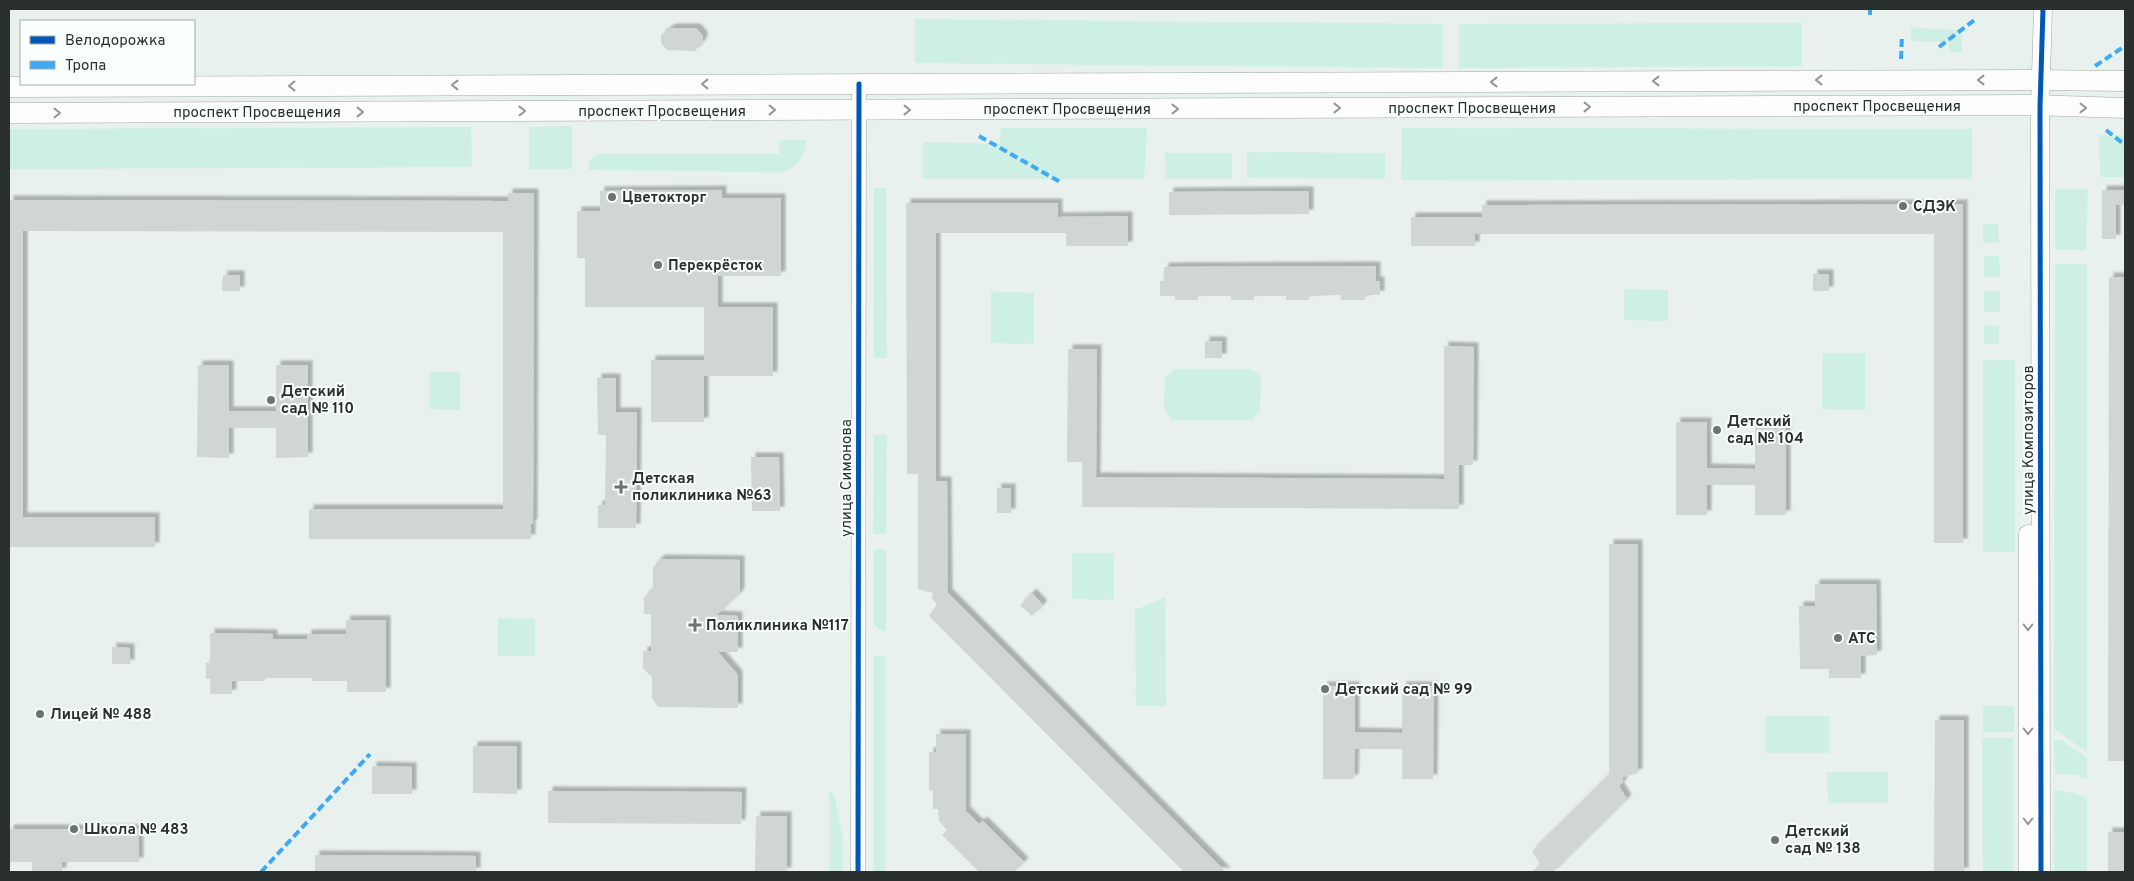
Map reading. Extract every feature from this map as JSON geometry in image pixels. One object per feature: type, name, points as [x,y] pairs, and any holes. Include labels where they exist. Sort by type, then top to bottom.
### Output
[{"type":"main road","name":"проспект Просвещения","points":[[9,87],[2125,81]]},
{"type":"main road","name":"проспект Просвещения","points":[[9,113],[2035,106],[2125,108]]},
{"type":"street","name":"улица Композиторов","points":[[2031,9],[2036,80]]},
{"type":"street","name":"улица Композиторов","points":[[2028,872],[2035,106],[2043,9]]},
{"type":"street","name":"улица Симонова","points":[[858,84],[858,872]]},
{"type":"street","name":"улица Композиторов","points":[[2035,106],[2042,872]]},
{"type":"green space","points":[[915,19],[1443,24],[1443,68],[915,63]]},
{"type":"green space","points":[[1802,23],[1802,66],[1459,68],[1459,24]]},
{"type":"green space","points":[[1911,28],[1962,30],[1962,52],[1949,52],[1949,42],[1911,41]]},
{"type":"green space","points":[[572,126],[572,169],[529,169],[529,127]]},
{"type":"green space","points":[[471,127],[472,167],[9,169],[9,129]]},
{"type":"green space","points":[[1001,128],[1147,128],[1144,179],[923,179],[923,142],[999,144]]},
{"type":"green space","points":[[1402,128],[1972,129],[1972,179],[1401,180]]},
{"type":"green space","points":[[2099,135],[2125,135],[2125,177],[2100,177]]},
{"type":"green space","points":[[780,140],[806,140],[804,152],[797,164],[782,172],[589,170],[589,162],[598,154],[779,154]]},
{"type":"green space","points":[[1247,152],[1385,153],[1385,179],[1247,178]]},
{"type":"green space","points":[[1165,153],[1232,153],[1232,179],[1165,179]]},
{"type":"green space","points":[[874,188],[886,188],[887,358],[874,358]]},
{"type":"green space","points":[[2055,189],[2088,189],[2086,250],[2055,250]]},
{"type":"green space","points":[[1983,224],[1998,224],[1999,243],[1983,243]]},
{"type":"green space","points":[[1984,256],[1999,256],[2000,277],[1984,277]]},
{"type":"green space","points":[[2055,264],[2087,264],[2087,752],[2054,729]]},
{"type":"green space","points":[[1624,289],[1668,290],[1668,321],[1624,320]]},
{"type":"green space","points":[[1984,291],[2000,291],[2000,312],[1984,312]]},
{"type":"green space","points":[[991,292],[1034,293],[1034,344],[991,343]]},
{"type":"green space","points":[[1984,325],[1999,326],[1999,344],[1984,344]]},
{"type":"green space","points":[[1823,353],[1865,353],[1865,410],[1822,409]]},
{"type":"green space","points":[[1983,360],[2015,360],[2015,552],[1983,552]]},
{"type":"green space","points":[[1174,369],[1250,369],[1261,377],[1260,411],[1252,420],[1172,420],[1164,410],[1165,378]]},
{"type":"green space","points":[[429,372],[460,372],[460,410],[429,409]]},
{"type":"green space","points":[[874,435],[887,435],[886,534],[873,534]]},
{"type":"green space","points":[[874,550],[886,550],[886,632],[880,630],[874,624]]},
{"type":"green space","points":[[1072,553],[1114,553],[1114,600],[1072,599]]},
{"type":"green space","points":[[1165,597],[1166,706],[1136,706],[1135,610]]},
{"type":"green space","points":[[498,618],[535,619],[535,656],[498,656]]},
{"type":"green space","points":[[874,656],[885,656],[885,872],[874,872]]},
{"type":"green space","points":[[1983,706],[2014,706],[2014,732],[1983,732]]},
{"type":"green space","points":[[1765,716],[1829,716],[1829,753],[1765,753]]},
{"type":"green space","points":[[1982,738],[2013,738],[2013,872],[1983,872]]},
{"type":"green space","points":[[2054,740],[2061,740],[2087,758],[2087,779],[2077,775],[2055,774]]},
{"type":"green space","points":[[1827,772],[1888,772],[1888,803],[1828,803]]},
{"type":"green space","points":[[2054,790],[2075,793],[2087,798],[2087,872],[2054,872]]},
{"type":"green space","points":[[829,793],[834,793],[843,840],[843,872],[829,872]]},
{"type":"building","points":[[671,28],[696,28],[703,36],[703,41],[695,51],[667,50],[661,43],[661,35]]},
{"type":"building","points":[[722,190],[722,198],[781,198],[781,276],[718,276],[718,307],[773,307],[773,376],[704,376],[704,422],[651,422],[651,360],[704,360],[704,307],[585,307],[585,258],[577,258],[577,211],[600,211],[600,191]]},
{"type":"building","points":[[2102,190],[2125,190],[2125,205],[2116,205],[2116,239],[2102,239]]},
{"type":"building","points":[[1309,191],[1309,214],[1169,215],[1169,192]]},
{"type":"building","points":[[508,193],[534,193],[533,524],[531,524],[531,539],[309,539],[309,509],[503,509],[503,232],[23,231],[23,517],[155,517],[155,547],[9,547],[9,200],[508,201]]},
{"type":"building","points":[[906,203],[1058,203],[1058,217],[1128,216],[1128,246],[1066,246],[1066,233],[936,233],[936,481],[947,481],[948,593],[1226,872],[1184,872],[929,616],[937,604],[932,599],[933,593],[918,589],[918,474],[907,474]]},
{"type":"building","points":[[1963,204],[1963,543],[1934,543],[1934,234],[1475,234],[1475,246],[1411,246],[1411,217],[1482,217],[1482,205]]},
{"type":"building","points":[[1376,266],[1376,281],[1380,281],[1380,295],[1365,295],[1365,300],[1341,300],[1341,295],[1309,296],[1309,300],[1286,300],[1286,296],[1254,296],[1254,300],[1231,300],[1231,296],[1198,296],[1198,300],[1175,300],[1175,296],[1160,296],[1160,281],[1164,281],[1164,267]]},
{"type":"building","points":[[1813,274],[1829,274],[1829,291],[1813,291]]},
{"type":"building","points":[[223,275],[240,275],[240,291],[222,291]]},
{"type":"building","points":[[2109,277],[2125,277],[2125,761],[2108,761]]},
{"type":"building","points":[[1205,341],[1222,341],[1222,358],[1205,358]]},
{"type":"building","points":[[1444,346],[1474,347],[1473,465],[1459,465],[1459,509],[1082,507],[1082,462],[1067,462],[1068,349],[1097,349],[1096,477],[1444,479]]},
{"type":"building","points":[[198,365],[229,365],[229,411],[276,411],[276,365],[308,365],[308,457],[276,458],[276,428],[229,428],[229,458],[197,457]]},
{"type":"building","name":"Детская поликлиника №63","points":[[597,378],[616,378],[616,412],[637,412],[636,528],[598,528],[598,505],[605,505],[606,435],[598,435]]},
{"type":"building","points":[[1676,422],[1707,422],[1707,468],[1755,469],[1755,422],[1786,422],[1786,515],[1755,515],[1755,485],[1707,485],[1707,515],[1676,515]]},
{"type":"building","points":[[751,457],[779,457],[780,511],[752,511]]},
{"type":"building","points":[[997,488],[1011,488],[1011,513],[997,513]]},
{"type":"building","points":[[1609,544],[1638,544],[1638,773],[1623,777],[1623,782],[1619,786],[1627,799],[1553,872],[1532,872],[1540,864],[1532,851],[1609,775]]},
{"type":"building","name":"Поликлиника №117","points":[[660,559],[740,560],[740,593],[717,615],[738,616],[738,652],[718,652],[738,675],[738,708],[658,707],[652,698],[652,677],[643,668],[643,651],[651,651],[651,614],[644,614],[644,597],[653,589],[653,567]]},
{"type":"building","name":"АТС","points":[[1815,584],[1876,584],[1877,655],[1861,656],[1861,678],[1829,678],[1829,669],[1800,669],[1799,606],[1815,606]]},
{"type":"building","points":[[1032,593],[1043,605],[1032,616],[1020,605]]},
{"type":"building","points":[[346,620],[386,620],[386,692],[347,692],[347,681],[312,681],[312,678],[265,678],[265,681],[232,681],[232,694],[210,694],[210,679],[206,679],[206,663],[210,663],[210,633],[273,634],[273,639],[307,639],[307,634],[346,634]]},
{"type":"building","points":[[112,647],[130,648],[130,664],[112,664]]},
{"type":"building","points":[[1323,686],[1355,686],[1355,732],[1402,733],[1402,686],[1434,686],[1433,779],[1402,779],[1402,749],[1355,749],[1354,779],[1323,779]]},
{"type":"building","points":[[1935,720],[1964,720],[1964,872],[1934,872]]},
{"type":"building","points":[[936,734],[966,734],[966,811],[979,824],[983,821],[1024,862],[1014,872],[979,872],[942,835],[947,830],[939,821],[938,809],[933,809],[933,790],[929,791],[929,752],[936,752]]},
{"type":"building","points":[[473,746],[517,746],[517,794],[473,793]]},
{"type":"building","points":[[372,766],[412,767],[412,794],[372,794]]},
{"type":"building","points":[[548,791],[742,792],[741,824],[548,823]]},
{"type":"building","points":[[756,816],[787,816],[787,872],[755,872]]},
{"type":"building","points":[[9,829],[139,829],[139,862],[62,862],[62,872],[32,872],[32,862],[9,862]]},
{"type":"building","points":[[2108,832],[2125,832],[2125,872],[2108,872]]},
{"type":"building","points":[[315,855],[476,856],[476,872],[315,872]]},
{"type":"marked path","points":[[1870,9],[1870,15]]},
{"type":"marked path","points":[[1939,47],[1977,18]]},
{"type":"marked path","points":[[1901,59],[1902,35]]},
{"type":"marked path","points":[[2095,66],[2125,46]]},
{"type":"marked path","points":[[2106,130],[2125,145]]},
{"type":"marked path","points":[[979,136],[1062,183]]},
{"type":"marked path","points":[[261,872],[370,754]]},
{"type":"cycle path","points":[[2041,872],[2040,107],[2043,9]]},
{"type":"cycle path","points":[[858,872],[859,84]]},
{"type":"place","name":"Цветокторг","points":[[612,197]]},
{"type":"place","name":"СДЭК","points":[[1903,206]]},
{"type":"place","name":"Перекрёсток","points":[[658,265]]},
{"type":"place","name":"Детский сад № 110","points":[[271,400]]},
{"type":"place","name":"Детский сад № 104","points":[[1717,430]]},
{"type":"place","name":"Детская поликлиника №63","points":[[621,487]]},
{"type":"place","name":"Поликлиника №117","points":[[695,625]]},
{"type":"place","name":"АТС","points":[[1838,638]]},
{"type":"place","name":"Детский сад № 99","points":[[1325,689]]},
{"type":"place","name":"Лицей № 488","points":[[40,714]]},
{"type":"place","name":"Школа № 483","points":[[74,829]]},
{"type":"place","name":"Детский сад № 138","points":[[1775,840]]}]
